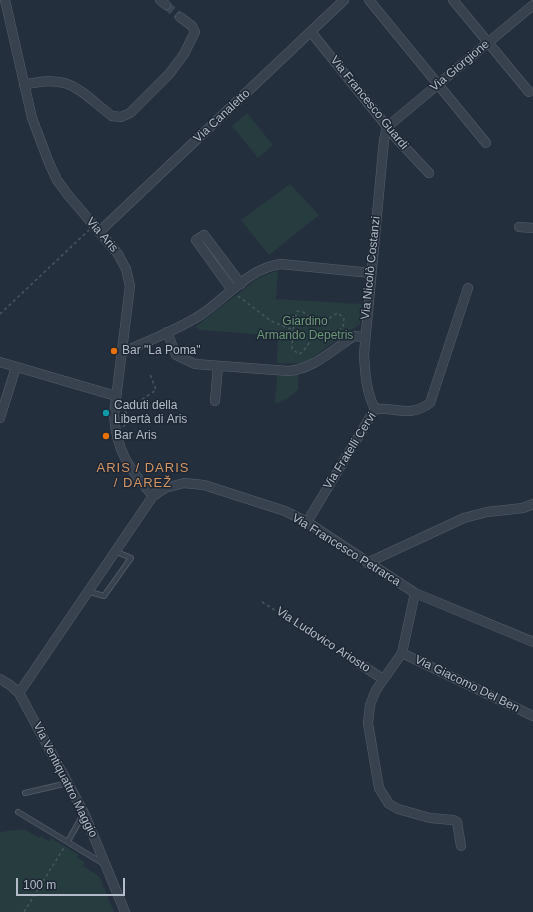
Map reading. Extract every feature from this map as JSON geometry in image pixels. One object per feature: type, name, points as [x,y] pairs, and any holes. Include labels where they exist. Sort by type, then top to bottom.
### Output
[{"type":"street","name":"Via Aris","points":[[5,0],[24,85],[35,125],[57,180],[118,254],[126,269],[130,286],[114,415],[115,433],[122,452],[133,472],[153,496]]},
{"type":"street","name":"Via Canaletto","points":[[99,232],[344,0]]},
{"type":"street","points":[[369,0],[486,143]]},
{"type":"street","points":[[453,0],[529,92]]},
{"type":"street","name":"Via Giorgione","points":[[387,127],[533,5]]},
{"type":"street","points":[[24,85],[53,79],[66,82],[112,116],[122,117],[130,114],[170,73],[184,54],[194,32],[192,26],[180,17]]},
{"type":"street","name":"Via Francesco Guardi","points":[[311,32],[387,127],[429,173]]},
{"type":"street","name":"Via Nicolò Costanzi","points":[[376,409],[371,401],[364,369],[365,338],[384,140],[387,127]]},
{"type":"street","points":[[518,227],[533,228]]},
{"type":"street","points":[[233,292],[196,240],[204,235],[241,284]]},
{"type":"street","points":[[123,352],[200,315],[233,292],[241,284],[269,266],[281,264],[371,273]]},
{"type":"street","name":"Via Fratelli Cervi","points":[[307,522],[376,409],[384,408],[410,412],[420,410],[430,404],[468,288]]},
{"type":"street","points":[[167,332],[176,355],[195,364],[299,370],[354,336],[365,338]]},
{"type":"street","points":[[0,362],[116,396]]},
{"type":"street","points":[[215,401],[218,366]]},
{"type":"street","points":[[0,418],[16,367]]},
{"type":"street","name":"Via Francesco Petrarca","points":[[19,693],[90,592],[153,496],[165,488],[184,483],[204,485],[285,511],[307,522],[367,563],[415,593],[533,642]]},
{"type":"street","points":[[367,563],[464,518],[487,512],[523,508],[533,504]]},
{"type":"street","name":"Via Ludovico Ariosto","points":[[415,593],[402,653],[383,680],[370,705],[368,723],[379,788],[388,804],[398,809],[422,817],[453,820],[457,822],[461,846]]},
{"type":"street","name":"Via Giacomo Del Ben","points":[[402,653],[533,716]]},
{"type":"street","name":"Via Ludovico Ariosto","points":[[360,664],[383,680]]},
{"type":"street","name":"Via Ventiquattro Maggio","points":[[0,679],[19,693],[84,812],[125,912]]},
{"type":"lane","points":[[90,592],[104,596],[131,558],[117,552]]},
{"type":"lane","points":[[25,794],[68,783]]},
{"type":"lane","points":[[18,812],[68,841],[106,866]]},
{"type":"lane","points":[[68,841],[84,812]]},
{"type":"path","points":[[233,292],[271,322],[293,330]]},
{"type":"path","points":[[297,311],[303,311],[312,319],[320,321],[326,321],[333,314],[338,313],[342,315],[345,323],[343,328],[321,333],[312,340],[303,352],[299,354],[292,349],[293,330],[297,311]]},
{"type":"path","points":[[326,332],[335,342]]},
{"type":"path","points":[[115,433],[131,420],[125,411],[156,390],[150,374]]},
{"type":"path","name":"Via Ludovico Ariosto","points":[[262,602],[360,664]]},
{"type":"path","points":[[24,912],[68,841]]},
{"type":"green space","points":[[247,113],[273,145],[258,158],[232,126]]},
{"type":"green space","points":[[290,184],[319,215],[269,255],[241,220]]},
{"type":"green space","name":"Giardino Armando Depetris","points":[[278,270],[276,299],[362,304],[360,324],[303,364],[277,363],[278,336],[200,330],[195,327],[257,279]]},
{"type":"green space","points":[[298,374],[298,390],[288,398],[275,404],[277,376]]},
{"type":"green space","points":[[24,829],[39,838],[41,836],[49,841],[51,838],[79,855],[77,858],[85,862],[83,866],[99,876],[114,912],[0,912],[0,832]]},
{"type":"tunnel","points":[[166,5],[180,17]]},
{"type":"place","name":"Bar \"La Poma\"","points":[[114,351]]},
{"type":"place","name":"Caduti della Libertà di Aris","points":[[106,413]]},
{"type":"place","name":"Bar Aris","points":[[106,436]]},
{"type":"district","name":"ARIS / DARIS / DAREŽ","points":[[143,476]]}]
